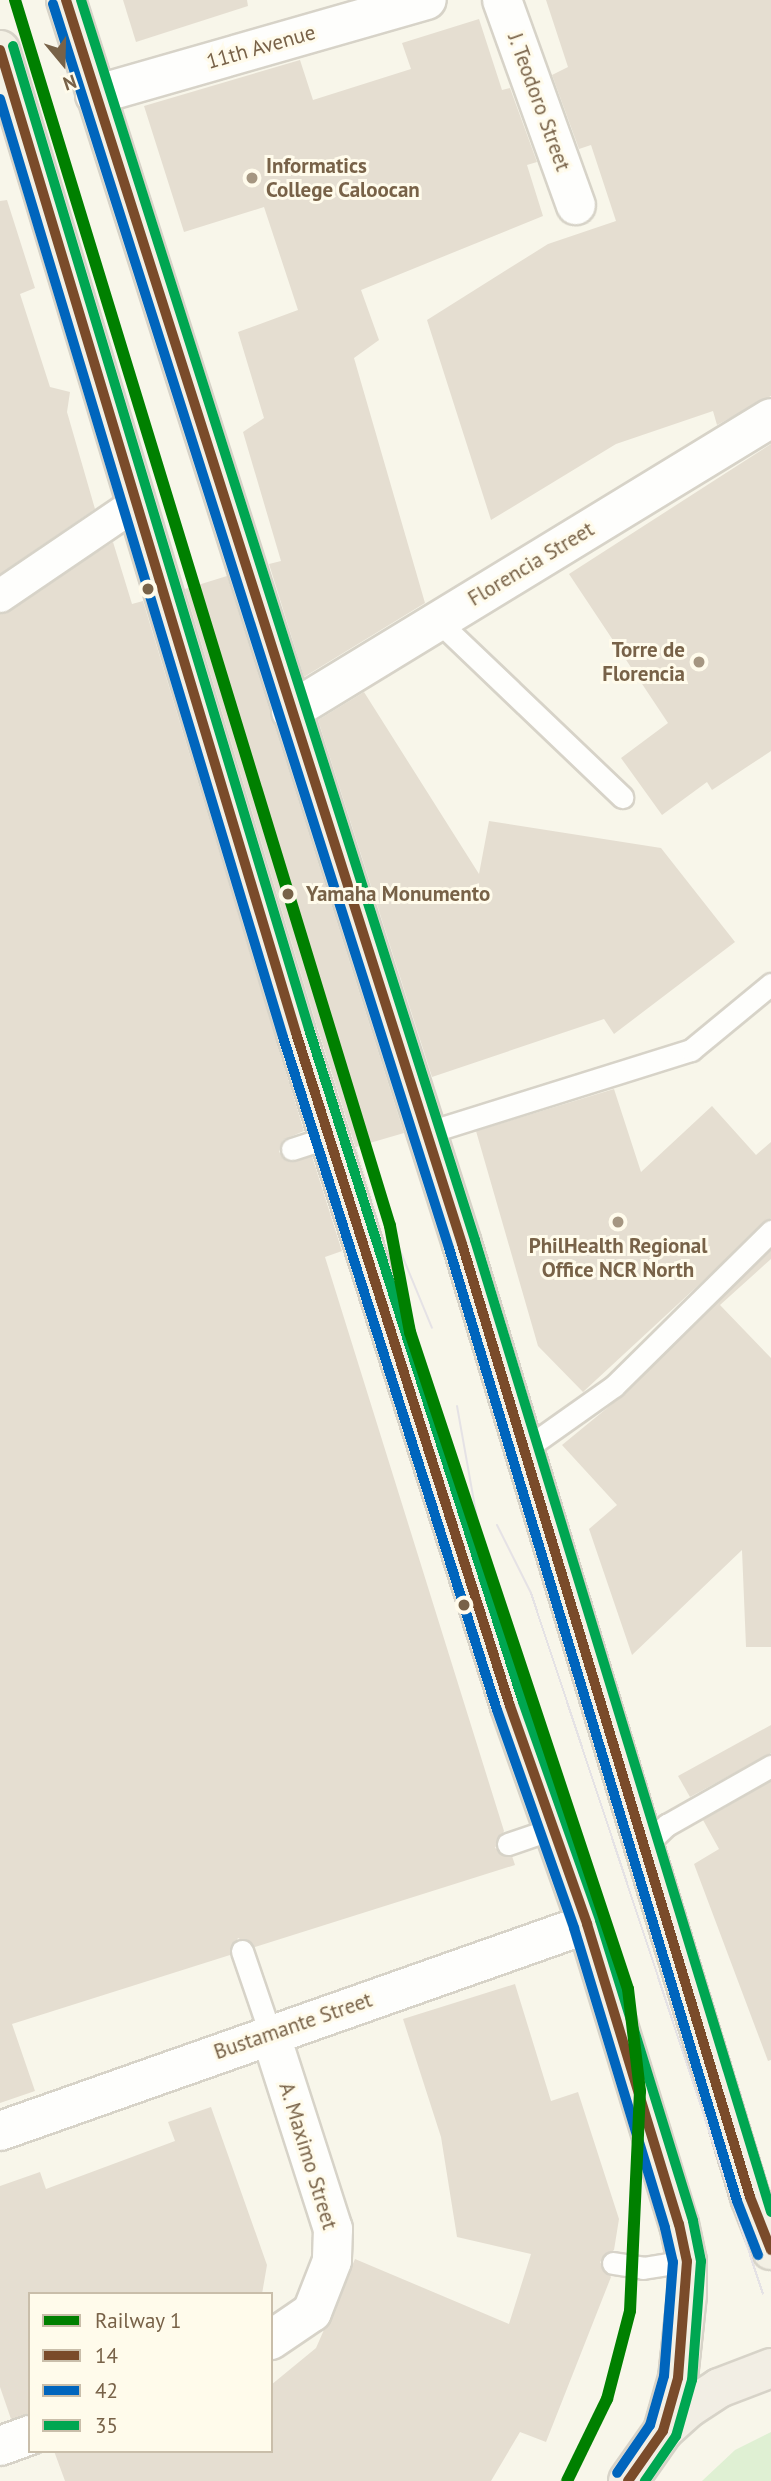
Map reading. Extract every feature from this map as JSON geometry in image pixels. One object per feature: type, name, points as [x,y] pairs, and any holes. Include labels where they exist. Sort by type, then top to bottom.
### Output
[{"type":"highway","points":[[628,2481],[663,2431],[719,2388],[771,2368]]},
{"type":"main road","points":[[66,0],[426,1133],[647,1844],[750,2197],[771,2250]]},
{"type":"main road","points":[[0,50],[9,119],[137,502],[329,1137],[552,1829],[587,1924],[687,2261],[678,2378],[663,2431]]},
{"type":"street","name":"11th Avenue","points":[[95,95],[427,0]]},
{"type":"street","name":"J. Teodoro Street","points":[[502,0],[576,205]]},
{"type":"street","name":"Florencia Street","points":[[292,711],[771,418]]},
{"type":"street","points":[[0,596],[137,502]]},
{"type":"street","name":"Bustamante Street","points":[[0,2131],[270,2033],[587,1924]]},
{"type":"street","name":"A. Maximo Street","points":[[270,2033],[333,2229],[332,2261],[312,2312],[273,2339]]},
{"type":"street","points":[[0,2446],[28,2436]]},
{"type":"lane","points":[[438,621],[622,797]]},
{"type":"lane","points":[[426,1133],[691,1050],[771,984]]},
{"type":"lane","points":[[292,1149],[329,1137]]},
{"type":"lane","points":[[525,1449],[614,1387],[771,1231]]},
{"type":"lane","points":[[647,1844],[667,1825],[771,1766]]},
{"type":"lane","points":[[508,1844],[552,1829]]},
{"type":"lane","points":[[242,1951],[270,2033]]},
{"type":"lane","points":[[612,2263],[643,2268],[687,2261]]},
{"type":"green space","points":[[771,2432],[771,2481],[702,2481],[735,2450]]},
{"type":"building","points":[[123,0],[247,0],[248,6],[136,42]]},
{"type":"building","points":[[546,0],[771,0],[771,396],[717,425],[713,411],[616,444],[491,520],[427,320],[548,244],[616,221],[591,145],[579,149],[552,75],[568,67]]},
{"type":"building","points":[[479,19],[502,90],[510,88],[537,162],[527,165],[543,216],[361,290],[379,340],[354,358],[425,603],[304,677],[269,564],[281,561],[243,432],[264,418],[238,332],[298,310],[264,207],[184,232],[144,106],[300,60],[313,100],[411,69],[402,43]]},
{"type":"building","points":[[7,200],[35,288],[20,294],[50,387],[70,392],[67,412],[95,509],[0,574],[0,201]]},
{"type":"building","name":"Torre de Florencia","points":[[771,444],[771,751],[712,790],[707,782],[662,815],[621,758],[668,723],[569,574]]},
{"type":"building","points":[[113,542],[132,604],[143,601],[304,1131],[283,1140],[279,1152],[290,1162],[312,1156],[342,1251],[325,1257],[504,1831],[495,1848],[512,1856],[515,1865],[255,1947],[238,1938],[230,1955],[12,2024],[35,2091],[0,2103],[0,614]]},
{"type":"building","points":[[227,576],[404,1133],[356,1147],[384,1237],[317,1027],[185,589]]},
{"type":"building","points":[[364,692],[479,874],[489,821],[661,848],[735,942],[614,1034],[604,1019],[432,1077],[318,720]]},
{"type":"building","points":[[614,1089],[641,1172],[712,1106],[756,1155],[771,1142],[771,1218],[583,1392],[538,1346],[476,1131]]},
{"type":"building","points":[[771,1249],[771,1259],[720,1305],[771,1358],[771,1647],[746,1647],[742,1550],[632,1655],[589,1529],[617,1505],[562,1445],[623,1395]]},
{"type":"building","points":[[771,1725],[771,1753],[690,1797],[678,1776]]},
{"type":"building","points":[[771,1781],[771,2060],[768,2061],[694,1864],[719,1849],[703,1820]]},
{"type":"building","points":[[515,1984],[551,2101],[578,2092],[619,2219],[614,2250],[600,2262],[611,2277],[546,2442],[520,2432],[491,2481],[65,2481],[55,2453],[273,2453],[273,2383],[316,2348],[355,2259],[509,2324],[531,2254],[457,2237],[441,2137],[403,2019]]},
{"type":"building","points":[[211,2107],[267,2265],[262,2292],[28,2292],[28,2415],[11,2419],[0,2387],[0,2186],[40,2172],[46,2189],[175,2141],[168,2122]]},
{"type":"tram line","points":[[390,1226],[432,1328]]},
{"type":"tram line","points":[[457,1406],[484,1558]]},
{"type":"tram line","points":[[497,1525],[531,1593],[763,2294]]},
{"type":"rail line","name":"1","points":[[15,0],[390,1226],[410,1332],[628,1989],[640,2091],[630,2311],[607,2399],[567,2481]]},
{"type":"transit line","name":"14","points":[[66,0],[462,1244],[750,2197],[771,2250]]},
{"type":"transit line","name":"35","points":[[81,0],[475,1240],[771,2212]]},
{"type":"transit line","name":"42","points":[[53,4],[449,1248],[737,2201],[758,2255]]},
{"type":"transit line","name":"35","points":[[13,46],[309,1029],[523,1702],[600,1920],[693,2221],[701,2261],[692,2380],[676,2436],[645,2481]]},
{"type":"transit line","name":"14","points":[[0,50],[296,1033],[510,1706],[587,1924],[679,2224],[687,2261],[678,2378],[663,2431],[628,2481]]},
{"type":"transit line","name":"42","points":[[0,99],[283,1037],[497,1710],[574,1928],[665,2228],[673,2262],[664,2376],[650,2425],[617,2473]]},
{"type":"place","name":"Informatics College Caloocan","points":[[252,178]]},
{"type":"place","name":"Torre de Florencia","points":[[699,662]]},
{"type":"place","name":"Yamaha Monumento","points":[[288,894]]},
{"type":"place","name":"PhilHealth Regional Office NCR North","points":[[618,1222]]}]
